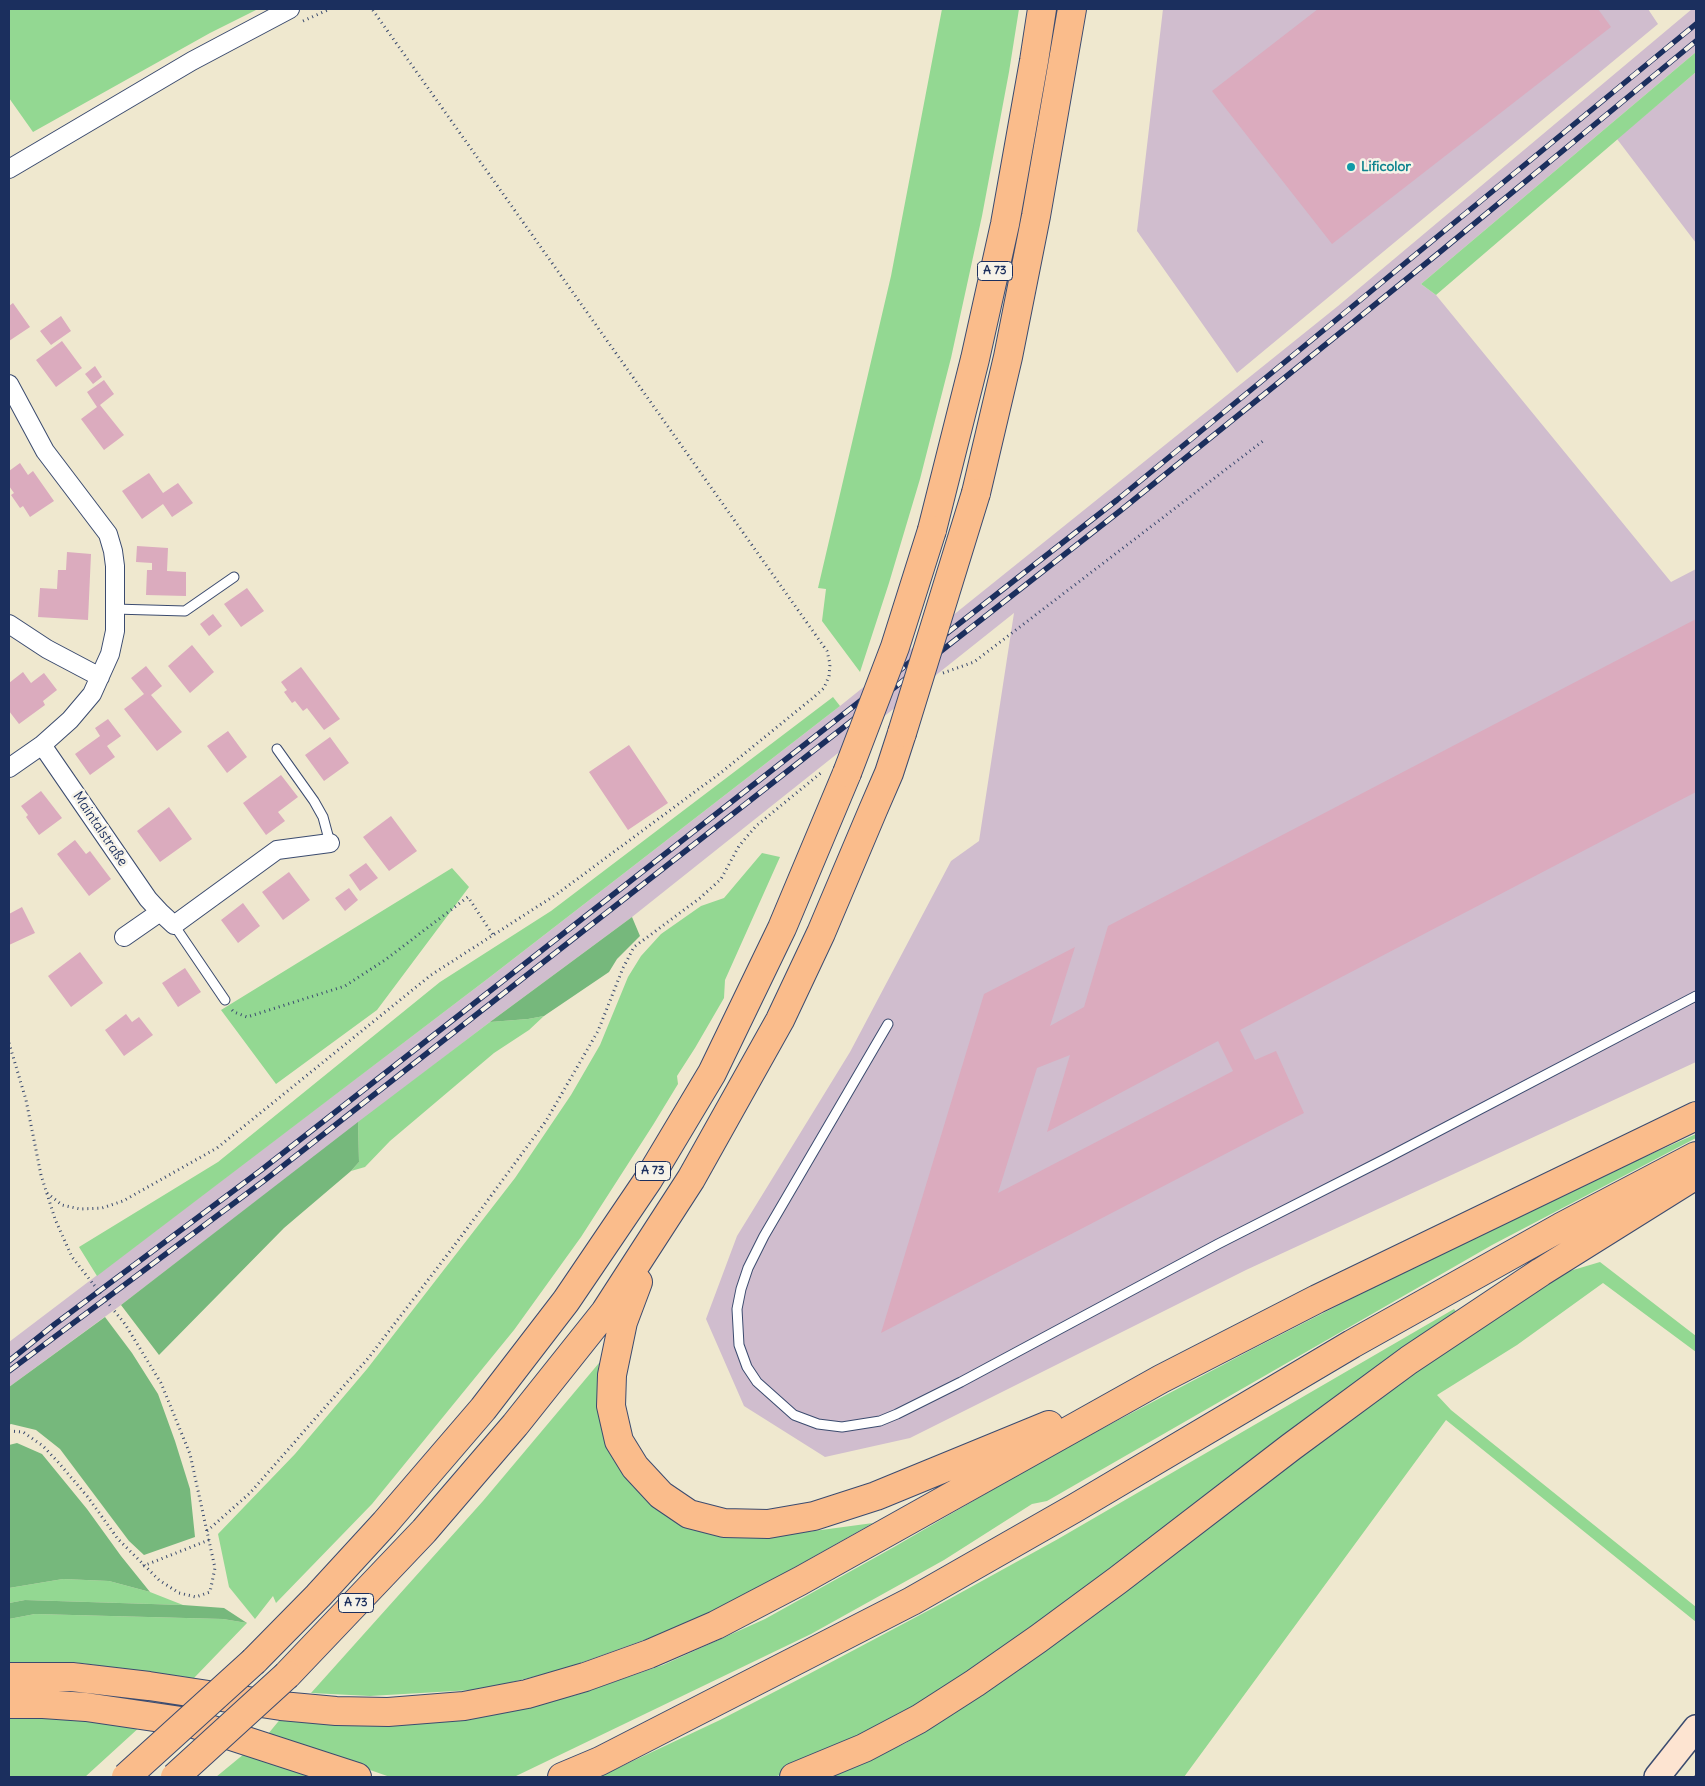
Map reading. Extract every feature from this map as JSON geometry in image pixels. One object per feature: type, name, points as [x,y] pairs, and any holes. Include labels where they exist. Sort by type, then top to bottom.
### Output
[{"type":"highway","name":"A 73","points":[[126,1777],[254,1661],[318,1596],[372,1538],[483,1409],[566,1301],[648,1180],[712,1073],[782,928],[835,772],[895,647],[932,530],[975,359],[1005,224],[1042,9]]},
{"type":"highway","name":"A 73","points":[[175,1777],[287,1675],[424,1531],[515,1425],[605,1312],[691,1179],[780,1020],[821,933],[889,773],[976,493],[1018,310],[1072,9]]},
{"type":"highway","points":[[9,1677],[82,1678],[281,1706],[336,1711],[388,1712],[464,1706],[527,1694],[585,1677],[649,1654],[716,1625],[800,1581],[1161,1379],[1317,1299],[1696,1116]]},
{"type":"highway","points":[[562,1777],[600,1761],[912,1601],[1075,1508],[1352,1344],[1560,1227],[1696,1156]]},
{"type":"highway","points":[[794,1777],[864,1748],[919,1719],[975,1683],[1118,1580],[1290,1447],[1409,1360],[1541,1272],[1696,1175]]},
{"type":"highway","points":[[658,1230],[623,1322],[612,1375],[611,1406],[619,1440],[635,1467],[661,1494],[690,1514],[724,1523],[768,1524],[814,1516],[876,1496],[1161,1379]]},
{"type":"highway","points":[[9,1704],[86,1707],[188,1722],[357,1777]]},
{"type":"main road","points":[[1657,1777],[1696,1728]]},
{"type":"street","points":[[9,169],[192,61],[290,9]]},
{"type":"street","points":[[9,384],[45,451],[108,534],[115,566],[115,631],[110,654],[92,694],[70,720],[42,745],[9,768]]},
{"type":"street","points":[[9,624],[47,649],[100,677]]},
{"type":"street","name":"Maintalstraße","points":[[42,745],[148,899],[174,925]]},
{"type":"street","points":[[174,925],[277,850],[330,843]]},
{"type":"street","points":[[124,937],[160,912]]},
{"type":"lane","points":[[114,609],[185,611],[234,577]]},
{"type":"lane","points":[[277,749],[319,809],[330,843]]},
{"type":"lane","points":[[174,925],[225,1000]]},
{"type":"lane","points":[[888,1024],[764,1236],[748,1268],[737,1309],[739,1345],[747,1368],[776,1400],[794,1414],[818,1424],[842,1427],[880,1421],[897,1414],[1218,1244],[1696,996]]},
{"type":"path","points":[[47,1193],[62,1204],[80,1209],[102,1208],[123,1200],[217,1148],[431,975],[557,894],[730,764],[824,688],[829,676],[830,664],[827,651],[372,9]]},
{"type":"path","points":[[936,678],[944,672],[974,662],[1264,441]]},
{"type":"path","points":[[207,1531],[250,1492],[370,1356],[546,1121],[598,1031],[623,968],[634,947],[700,898],[721,879],[739,846],[756,826],[835,772]]},
{"type":"path","points":[[225,1000],[234,1012],[247,1017],[345,986],[385,960],[468,897],[493,935]]},
{"type":"path","points":[[9,1043],[26,1100],[41,1175],[55,1219],[72,1257],[124,1324],[161,1383],[190,1454],[215,1568],[210,1592],[196,1597],[179,1593],[159,1580],[118,1540],[86,1496],[43,1446],[23,1432],[9,1431]]},
{"type":"path","points":[[143,1566],[209,1540]]},
{"type":"shaded area","points":[[1163,9],[1648,9],[1658,24],[1237,373],[1137,231]]},
{"type":"shaded area","points":[[1692,9],[1696,9],[1696,52],[1421,284],[1436,295],[1671,582],[1696,569],[1696,1062],[1246,1270],[910,1438],[825,1457],[744,1406],[706,1319],[737,1236],[850,1052],[951,861],[979,841],[1014,613],[632,917],[490,1022],[121,1305],[9,1387],[9,1342],[490,977],[840,706],[1338,306]]},
{"type":"shaded area","points":[[1696,72],[1696,243],[1617,139]]},
{"type":"green space","points":[[9,9],[258,9],[210,33],[33,132],[9,98]]},
{"type":"green space","points":[[942,9],[1019,9],[982,216],[951,358],[920,479],[860,672],[822,621],[826,589],[818,588],[891,276]]},
{"type":"green space","points":[[1696,52],[1696,72],[1436,295],[1421,284]]},
{"type":"green space","points":[[833,697],[840,706],[490,977],[97,1276],[79,1247],[218,1162],[440,982],[551,911]]},
{"type":"green space","points":[[762,853],[780,857],[725,980],[724,998],[677,1076],[678,1084],[581,1237],[514,1330],[372,1504],[276,1603],[273,1596],[255,1619],[229,1587],[218,1534],[295,1454],[367,1369],[515,1178],[571,1095],[600,1045],[628,977],[641,956],[661,934],[701,906],[724,898]]},
{"type":"green space","points":[[452,868],[469,887],[377,1010],[276,1084],[221,1010]]},
{"type":"green space","points":[[632,917],[640,936],[617,959],[609,972],[544,1016],[490,1022]]},
{"type":"green space","points":[[544,1016],[529,1030],[494,1053],[390,1141],[365,1167],[351,1171],[359,1162],[358,1122],[490,1022]]},
{"type":"green space","points":[[358,1122],[359,1162],[284,1228],[159,1355],[121,1305]]},
{"type":"green space","points":[[1696,1134],[1696,1138],[1492,1245],[1047,1501],[1032,1504],[944,1560],[811,1634],[514,1777],[390,1777],[268,1734],[282,1717],[515,1710],[576,1695],[663,1665],[765,1619],[1056,1453],[1251,1350],[1521,1212]]},
{"type":"green space","points":[[1600,1262],[1696,1336],[1696,1352],[1603,1283],[1517,1345],[1437,1395],[1451,1410],[1696,1607],[1696,1622],[1446,1420],[1184,1777],[830,1777],[906,1743],[1004,1680],[1268,1477],[1456,1342],[1563,1273]]},
{"type":"green space","points":[[1454,1309],[1458,1314],[1312,1418],[946,1691],[868,1735],[775,1777],[599,1777],[720,1720],[933,1608],[1058,1539]]},
{"type":"green space","points":[[105,1317],[132,1353],[158,1394],[190,1489],[195,1537],[144,1555],[129,1541],[60,1449],[36,1430],[9,1425],[9,1387]]},
{"type":"green space","points":[[599,1363],[597,1383],[598,1408],[684,1523],[718,1536],[762,1538],[873,1523],[760,1587],[680,1627],[561,1670],[472,1690],[370,1696],[311,1693],[483,1501]]},
{"type":"green space","points":[[17,1443],[42,1454],[87,1509],[150,1592],[109,1581],[63,1579],[9,1588],[9,1445]]},
{"type":"green space","points":[[63,1579],[109,1581],[150,1592],[183,1605],[25,1600],[9,1603],[9,1588]]},
{"type":"green space","points":[[25,1600],[224,1608],[247,1623],[223,1619],[35,1614],[9,1619],[9,1603]]},
{"type":"green space","points":[[35,1614],[223,1619],[247,1623],[194,1678],[72,1662],[9,1662],[9,1619]]},
{"type":"green space","points":[[9,1713],[142,1725],[85,1777],[9,1777]]},
{"type":"green space","points":[[250,1749],[338,1777],[216,1777]]},
{"type":"building","name":"Lificolor","points":[[1318,9],[1598,9],[1611,27],[1332,244],[1212,91]]},
{"type":"building","points":[[13,303],[30,327],[9,341],[9,306]]},
{"type":"building","points":[[61,316],[71,331],[51,345],[40,331]]},
{"type":"building","points":[[62,341],[82,368],[56,387],[36,360]]},
{"type":"building","points":[[95,366],[102,377],[93,384],[85,374]]},
{"type":"building","points":[[104,380],[114,394],[100,405],[124,435],[104,450],[81,419],[97,407],[87,392]]},
{"type":"building","points":[[20,463],[28,475],[33,471],[54,501],[30,517],[23,506],[20,508],[11,495],[14,493],[9,486],[9,471]]},
{"type":"building","points":[[149,473],[163,493],[178,483],[193,503],[172,517],[163,504],[142,519],[122,491]]},
{"type":"building","points":[[137,546],[168,548],[167,571],[186,572],[186,596],[146,595],[147,570],[152,570],[152,563],[136,562]]},
{"type":"building","points":[[67,552],[91,554],[88,620],[38,617],[40,588],[57,589],[58,570],[66,570]]},
{"type":"building","points":[[247,588],[264,611],[241,627],[224,604]]},
{"type":"building","points":[[213,614],[222,626],[209,636],[200,624]]},
{"type":"building","points":[[1696,619],[1696,792],[1240,1030],[1255,1060],[1276,1051],[1304,1113],[881,1333],[984,994],[1075,947],[1050,1026],[1084,1007],[1108,926]],"holes":[[[1218,1041],[1233,1071],[998,1193],[1037,1068],[1070,1055],[1047,1132]]]},
{"type":"building","points":[[192,645],[214,672],[190,693],[168,666]]},
{"type":"building","points":[[146,666],[162,686],[151,695],[182,732],[157,751],[124,709],[144,694],[131,678]]},
{"type":"building","points":[[301,667],[340,719],[324,730],[307,708],[303,711],[295,701],[292,703],[284,692],[287,690],[281,682]]},
{"type":"building","points":[[23,672],[31,683],[44,673],[57,690],[43,701],[45,705],[19,724],[9,711],[9,683]]},
{"type":"building","points":[[108,719],[121,736],[107,746],[115,757],[90,775],[75,754],[100,736],[95,728]]},
{"type":"building","points":[[228,731],[247,757],[227,773],[207,746]]},
{"type":"building","points":[[330,737],[349,763],[324,781],[305,755]]},
{"type":"building","points":[[629,745],[668,803],[628,830],[589,772]]},
{"type":"building","points":[[281,775],[298,797],[278,812],[285,821],[266,835],[243,803]]},
{"type":"building","points":[[41,791],[62,818],[39,835],[26,817],[28,815],[21,806]]},
{"type":"building","points":[[169,807],[192,839],[160,862],[137,831]]},
{"type":"building","points":[[391,816],[417,851],[389,871],[363,837]]},
{"type":"building","points":[[75,840],[86,854],[90,851],[111,879],[89,896],[57,854]]},
{"type":"building","points":[[366,863],[378,878],[360,891],[349,875]]},
{"type":"building","points":[[289,872],[310,900],[283,920],[262,892]]},
{"type":"building","points":[[349,888],[358,900],[345,911],[335,898]]},
{"type":"building","points":[[243,903],[260,926],[238,943],[221,920]]},
{"type":"building","points":[[22,907],[35,933],[9,945],[9,914]]},
{"type":"building","points":[[80,952],[103,983],[71,1007],[48,976]]},
{"type":"building","points":[[185,968],[201,992],[178,1007],[162,983]]},
{"type":"building","points":[[126,1014],[132,1022],[139,1017],[153,1035],[124,1056],[105,1030]]},
{"type":"railway","points":[[9,1361],[55,1324],[260,1171],[1117,500],[1696,24]]},
{"type":"railway","points":[[9,1371],[265,1180],[1120,511],[1435,256],[1696,41]]},
{"type":"place","name":"Lificolor","points":[[1351,167]]}]
